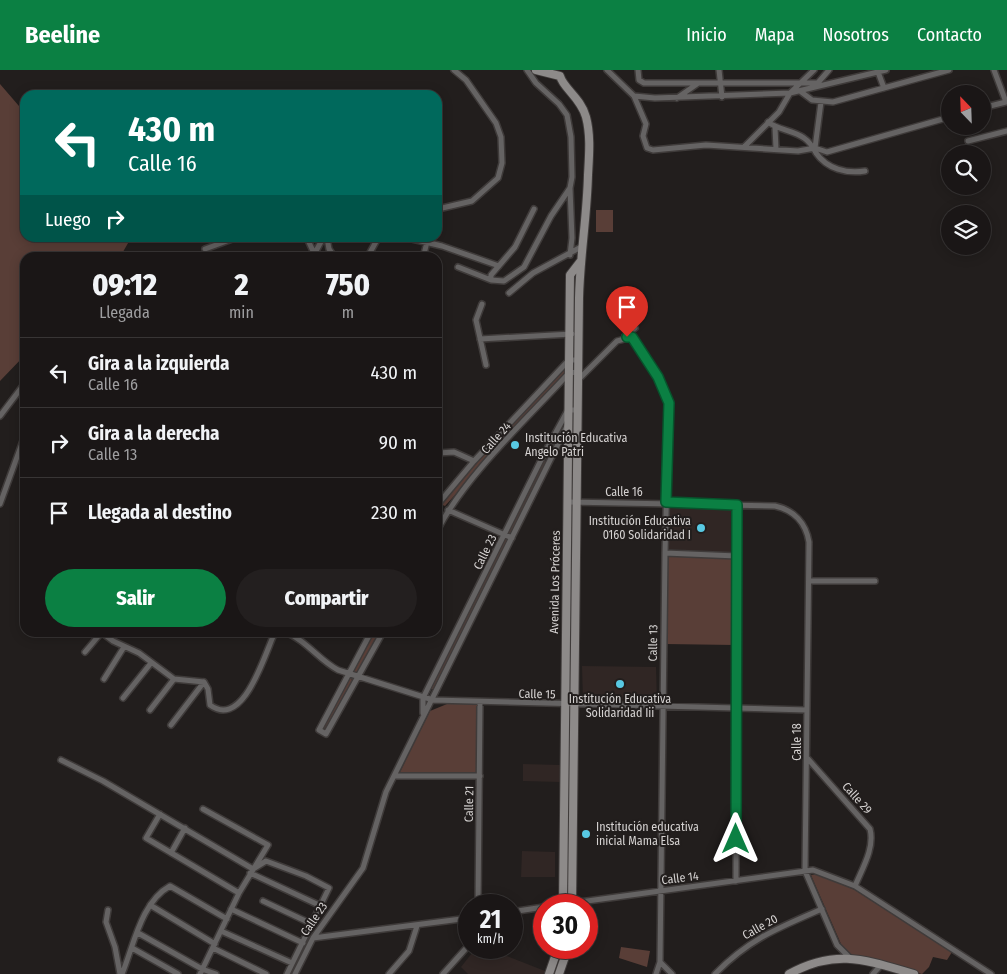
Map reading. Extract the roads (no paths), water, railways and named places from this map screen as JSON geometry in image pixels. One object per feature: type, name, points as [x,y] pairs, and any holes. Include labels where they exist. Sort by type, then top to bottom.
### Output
[{"type":"main road","points":[[536,70],[560,73]]},
{"type":"main road","name":"Avenida Los Próceres","points":[[560,73],[562,82],[582,105],[589,136],[589,186],[580,262],[575,704],[566,894]]},
{"type":"main road","name":"Avenida Los Próceres","points":[[566,894],[565,704],[570,275],[580,262]]},
{"type":"main road","points":[[794,973],[831,958],[850,958],[914,974]]},
{"type":"main road","points":[[549,974],[554,959]]},
{"type":"main road","points":[[559,974],[564,959]]},
{"type":"street","points":[[442,208],[472,201],[498,178],[502,163],[501,136],[496,123],[466,80],[454,70]]},
{"type":"street","points":[[527,70],[536,83],[559,104],[567,116],[571,137],[570,188],[572,238],[570,255]]},
{"type":"street","points":[[607,70],[634,96],[646,124],[643,136],[647,148],[653,150],[706,145],[798,151],[815,148]]},
{"type":"street","points":[[638,70],[639,80],[644,83],[818,83]]},
{"type":"street","points":[[719,70],[722,97]]},
{"type":"street","points":[[744,147],[779,112],[790,93],[814,70]]},
{"type":"street","points":[[812,88],[829,70]]},
{"type":"street","points":[[634,96],[677,98],[790,93],[886,70]]},
{"type":"street","points":[[800,91],[812,100],[833,102],[948,70]]},
{"type":"street","points":[[991,106],[1006,102],[994,70]]},
{"type":"street","points":[[878,72],[884,88]]},
{"type":"street","points":[[677,98],[697,84]]},
{"type":"street","points":[[821,102],[815,148],[818,155],[834,168],[848,172],[866,171]]},
{"type":"street","points":[[768,122],[775,128],[782,128],[803,137],[815,148],[827,152],[941,120]]},
{"type":"street","points":[[775,128],[776,149]]},
{"type":"street","points":[[968,141],[1007,131]]},
{"type":"street","points":[[458,267],[491,280],[504,281],[524,267],[550,216],[570,188]]},
{"type":"street","points":[[491,280],[491,275],[515,247],[534,209]]},
{"type":"street","points":[[205,249],[224,242]]},
{"type":"street","points":[[309,242],[313,251],[316,250],[321,242]]},
{"type":"street","points":[[424,252],[427,242],[499,266]]},
{"type":"street","points":[[509,293],[533,273],[570,255],[581,247]]},
{"type":"street","points":[[482,304],[476,320],[486,364]]},
{"type":"street","points":[[578,380],[635,328]]},
{"type":"street","points":[[480,340],[579,334]]},
{"type":"street","name":"Calle 13","points":[[620,340],[632,337],[658,377],[669,403],[662,706],[660,962],[656,974]]},
{"type":"street","points":[[569,360],[579,360]]},
{"type":"street","name":"Calle 24","points":[[442,499],[474,461],[569,360]]},
{"type":"street","points":[[569,373],[578,372]]},
{"type":"street","name":"Calle 24","points":[[442,521],[448,510],[483,467],[569,373]]},
{"type":"street","points":[[0,416],[4,408],[20,389]]},
{"type":"street","points":[[568,410],[578,410]]},
{"type":"street","name":"Calle 23","points":[[423,713],[423,698],[568,410]]},
{"type":"street","points":[[568,425],[578,425]]},
{"type":"street","name":"Calle 23","points":[[294,974],[313,938],[363,868],[386,792],[423,713],[433,700],[435,691],[568,425]]},
{"type":"street","points":[[0,504],[20,449]]},
{"type":"street","points":[[442,452],[454,452],[474,461]]},
{"type":"street","name":"Calle 16","points":[[568,502],[666,502],[776,506],[784,507],[798,517]]},
{"type":"street","points":[[736,881],[737,505]]},
{"type":"street","points":[[448,510],[512,538]]},
{"type":"street","name":"Calle 18","points":[[798,517],[808,535],[809,581],[805,871],[837,945],[850,958]]},
{"type":"street","points":[[665,553],[737,556]]},
{"type":"street","points":[[809,581],[875,581]]},
{"type":"street","points":[[85,652],[97,637]]},
{"type":"street","points":[[109,637],[124,647],[139,653],[174,679],[204,682]]},
{"type":"street","points":[[204,682],[208,689],[208,702],[212,706],[228,709],[236,706],[250,688],[273,637]]},
{"type":"street","name":"Calle 15","points":[[293,637],[305,645],[326,664],[350,675],[433,700],[480,703],[807,710]]},
{"type":"street","points":[[369,637],[350,675],[318,730],[326,734],[380,637]]},
{"type":"street","points":[[104,679],[124,647]]},
{"type":"street","points":[[122,698],[152,663]]},
{"type":"street","points":[[150,710],[174,679]]},
{"type":"street","points":[[171,725],[204,682]]},
{"type":"street","name":"Calle 21","points":[[478,894],[480,703]]},
{"type":"street","name":"Calle 29","points":[[807,759],[870,829],[872,837],[868,854],[855,886]]},
{"type":"street","points":[[61,760],[185,828],[252,871],[321,906]]},
{"type":"street","points":[[394,776],[480,776]]},
{"type":"street","points":[[201,972],[231,909],[268,845],[203,808]]},
{"type":"street","points":[[160,814],[146,838],[239,894]]},
{"type":"street","points":[[171,853],[185,828]]},
{"type":"street","points":[[252,871],[266,861],[299,873],[330,890],[287,974]]},
{"type":"street","name":"Calle 14","points":[[598,899],[805,871],[822,872],[855,886],[991,974]]},
{"type":"street","points":[[121,974],[150,905],[158,894],[170,886],[227,919]]},
{"type":"street","points":[[263,900],[312,924]]},
{"type":"street","points":[[150,905],[214,946],[266,974]]},
{"type":"street","points":[[231,909],[308,946]]},
{"type":"street","name":"Calle 20","points":[[715,974],[738,951],[758,938],[822,909]]},
{"type":"street","points":[[108,910],[106,922],[115,947],[121,974]]},
{"type":"street","points":[[313,938],[458,920]]},
{"type":"street","points":[[389,974],[409,951],[417,926]]},
{"type":"street","points":[[221,931],[292,963]]},
{"type":"street","points":[[138,932],[201,972],[216,974]]},
{"type":"street","points":[[132,948],[178,974]]},
{"type":"street","points":[[443,974],[458,957]]},
{"type":"street","points":[[660,962],[672,974]]},
{"type":"street","points":[[873,974],[881,965]]},
{"type":"place","name":"Institución Educativa Angelo Patri","points":[[515,445]]},
{"type":"place","name":"Institución Educativa 0160 Solidaridad I","points":[[701,528]]},
{"type":"place","name":"Institución Educativa Solidaridad Iii","points":[[620,684]]},
{"type":"place","name":"Institución educativa inicial Mama Elsa","points":[[586,834]]}]
